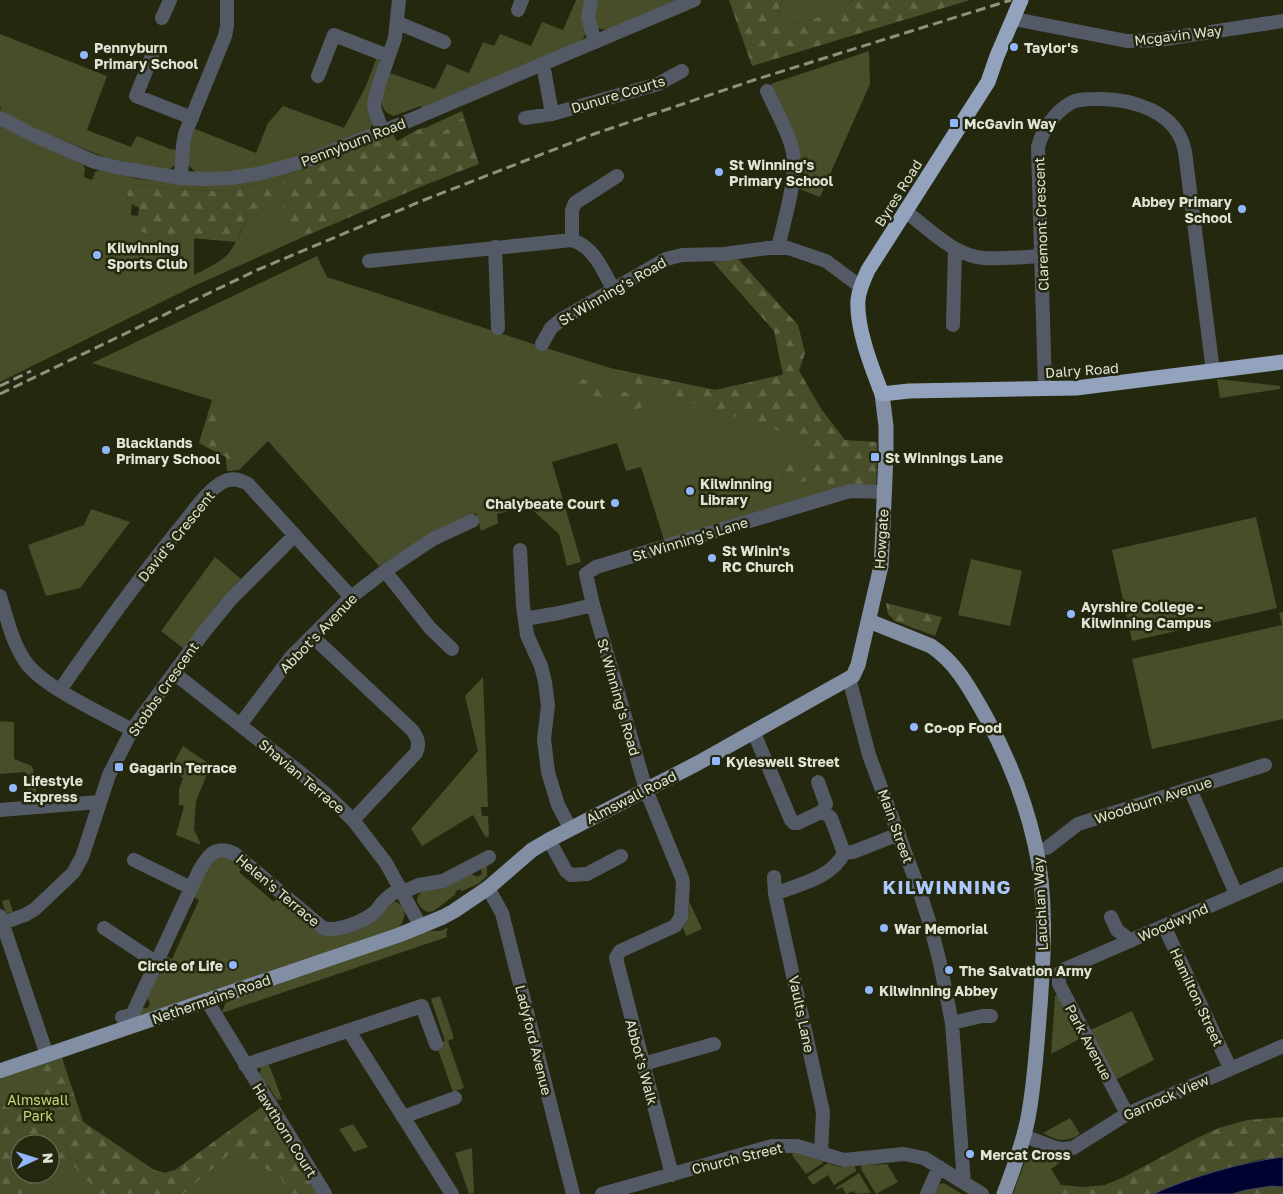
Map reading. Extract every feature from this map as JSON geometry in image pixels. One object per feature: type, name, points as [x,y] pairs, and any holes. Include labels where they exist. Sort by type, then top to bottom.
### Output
[{"type":"highway","name":"Byres Road","points":[[882,394],[865,344],[858,299],[861,287],[868,270],[988,82],[1021,0]]},
{"type":"highway","name":"Dalry Road","points":[[882,394],[909,391],[1045,389],[1103,386],[1283,362]]},
{"type":"main road","name":"Howgate","points":[[849,678],[855,673],[858,665],[881,566],[886,426],[882,394]]},
{"type":"main road","name":"Lauchlan Way","points":[[869,621],[931,646],[956,668],[997,737],[1029,819],[1036,845],[1042,890],[1044,940],[1035,1063],[1024,1136],[1004,1194]]},
{"type":"main road","name":"Almswall Road","points":[[421,927],[454,911],[488,888],[532,850],[549,840],[754,733],[849,678]]},
{"type":"main road","name":"Nethermains Road","points":[[0,1071],[421,927]]},
{"type":"street","points":[[162,18],[170,0]]},
{"type":"street","points":[[181,178],[183,145],[225,36],[227,0]]},
{"type":"street","points":[[383,132],[374,104],[388,56],[396,38],[399,0]]},
{"type":"street","points":[[591,0],[588,17],[595,42]]},
{"type":"street","name":"Pennyburn Road","points":[[0,118],[33,135],[95,162],[145,173],[181,178],[231,178],[262,173],[309,160],[383,132],[694,0]]},
{"type":"street","name":"Mcgavin Way","points":[[1014,19],[1127,41],[1158,40],[1283,21]]},
{"type":"street","points":[[398,23],[444,42]]},
{"type":"street","points":[[318,76],[334,35],[388,56]]},
{"type":"street","points":[[152,56],[136,96],[192,118]]},
{"type":"street","name":"Dunure Courts","points":[[542,64],[552,114]]},
{"type":"street","name":"Dunure Courts","points":[[525,118],[552,114],[658,84],[682,72]]},
{"type":"street","points":[[767,91],[792,148],[794,163],[793,179],[778,248]]},
{"type":"street","name":"Claremont Crescent","points":[[1045,389],[1043,256],[1038,147],[1044,131],[1060,110],[1082,99],[1113,98],[1135,104],[1162,116],[1176,130],[1184,144],[1213,371]]},
{"type":"street","points":[[572,240],[572,210],[575,203],[617,176]]},
{"type":"street","points":[[905,211],[955,249],[967,254],[984,258],[1043,256]]},
{"type":"street","points":[[369,261],[572,240],[580,243],[594,255],[613,289]]},
{"type":"street","points":[[494,247],[498,328]]},
{"type":"street","name":"St Winning's Road","points":[[542,344],[555,324],[673,256],[724,254],[778,248],[801,251],[826,261],[861,287]]},
{"type":"street","points":[[952,325],[955,249]]},
{"type":"street","name":"David's Crescent","points":[[60,690],[154,561],[194,510],[221,483],[233,479],[242,480],[248,484],[351,597]]},
{"type":"street","name":"St Winning's Lane","points":[[586,574],[596,567],[850,491],[885,492]]},
{"type":"street","name":"Abbot's Avenue","points":[[240,725],[291,657],[351,597],[385,571],[433,539],[472,521]]},
{"type":"street","name":"Stobbs Crescent","points":[[1,921],[25,915],[35,909],[73,873],[82,857],[109,775],[132,730],[230,599],[296,535]]},
{"type":"street","points":[[520,550],[528,635],[541,666],[545,682],[548,706],[544,739],[548,772],[558,805],[570,828]]},
{"type":"street","points":[[385,571],[424,622],[452,649]]},
{"type":"street","name":"St Winning's Road","points":[[586,574],[593,605],[646,790]]},
{"type":"street","points":[[0,596],[14,640],[25,661],[39,676],[60,690],[132,730]]},
{"type":"street","points":[[525,618],[559,614],[593,605]]},
{"type":"street","points":[[312,636],[412,730],[419,744],[416,753],[354,820]]},
{"type":"street","name":"Shavian Terrace","points":[[174,673],[327,795],[354,820],[386,863],[421,927]]},
{"type":"street","name":"Main Street","points":[[849,678],[869,755],[930,924],[940,963],[952,1023],[964,1183]]},
{"type":"street","points":[[754,733],[791,820],[794,823],[824,811],[826,804],[818,782]]},
{"type":"street","name":"Woodburn Avenue","points":[[1047,848],[1078,824],[1266,765]]},
{"type":"street","points":[[1190,789],[1236,894]]},
{"type":"street","name":"Abbot's Walk","points":[[646,790],[683,884],[681,917],[675,926],[620,951],[617,954],[616,962],[672,1174]]},
{"type":"street","points":[[0,810],[99,802]]},
{"type":"street","points":[[774,894],[822,876],[832,870],[840,861],[844,853],[831,818],[824,811]]},
{"type":"street","points":[[844,853],[853,852],[899,834]]},
{"type":"street","points":[[549,840],[566,871],[571,875],[587,874],[621,856]]},
{"type":"street","name":"Helen's Terrace","points":[[122,1018],[132,1014],[207,858],[220,850],[231,852],[323,928],[333,930],[344,928],[370,915],[389,896],[419,885],[443,881],[489,857]]},
{"type":"street","points":[[134,860],[191,888]]},
{"type":"street","name":"Woodwynd","points":[[1064,970],[1283,874]]},
{"type":"street","name":"Vaults Lane","points":[[774,877],[774,894],[823,1112],[821,1152]]},
{"type":"street","name":"Ladyford Avenue","points":[[488,888],[502,913],[573,1194]]},
{"type":"street","points":[[1111,917],[1117,930],[1131,941]]},
{"type":"street","points":[[1,921],[47,1055]]},
{"type":"street","name":"Hamilton Street","points":[[1164,926],[1230,1068]]},
{"type":"street","points":[[104,928],[157,963]]},
{"type":"street","name":"Park Avenue","points":[[1064,970],[1058,977],[1059,984],[1126,1114]]},
{"type":"street","name":"Hawthorn Court","points":[[207,1001],[325,1194]]},
{"type":"street","name":"Hawthorn Court","points":[[245,1066],[422,1006],[436,1044]]},
{"type":"street","points":[[952,1023],[982,1016],[991,1016]]},
{"type":"street","points":[[349,1031],[452,1194]]},
{"type":"street","points":[[643,1064],[714,1044]]},
{"type":"street","name":"Garnock View","points":[[1024,1136],[1056,1148],[1067,1149],[1079,1145],[1126,1114],[1283,1046]]},
{"type":"street","points":[[403,1117],[455,1098]]},
{"type":"street","name":"Church Street","points":[[602,1194],[778,1145],[797,1146],[844,1160],[904,1154],[924,1158],[982,1194]]},
{"type":"street","points":[[927,1194],[939,1167],[954,1163],[961,1154]]},
{"type":"green space","points":[[576,0],[585,0],[585,35],[582,40],[422,109],[421,106],[394,116],[384,109],[382,91],[387,72],[435,89],[447,64],[469,73],[483,42],[494,46],[500,34],[531,46],[542,22],[563,30]]},
{"type":"green space","points":[[596,0],[680,0],[606,30],[600,29],[595,25],[593,12]]},
{"type":"green space","points":[[729,0],[782,0],[778,12],[780,20],[796,23],[816,18],[853,0],[970,0],[752,66]]},
{"type":"green space","points":[[782,0],[853,0],[816,18],[796,23],[780,20],[778,12]]},
{"type":"green space","points":[[0,34],[107,76],[87,130],[131,147],[137,136],[170,149],[178,150],[175,165],[168,170],[109,159],[23,124],[0,110]]},
{"type":"green space","points":[[869,51],[870,84],[820,197],[797,188],[801,165],[798,149],[792,130],[771,84]]},
{"type":"green space","points":[[377,57],[381,64],[372,126],[367,132],[285,162],[238,171],[197,173],[188,165],[188,147],[193,128],[256,153],[268,123],[283,106],[344,128],[366,86]]},
{"type":"green space","points":[[462,111],[464,117],[441,133],[427,127]]},
{"type":"green space","points":[[464,117],[479,164],[301,238],[290,226],[282,201],[283,185],[287,176],[393,134],[397,141],[419,129],[430,127],[441,133]]},
{"type":"green space","name":"Kilwinning Sports Club","points":[[0,126],[82,163],[85,168],[84,177],[92,180],[95,172],[99,170],[138,179],[193,185],[269,178],[294,171],[291,227],[301,238],[194,286],[0,382]],"holes":[[[134,184],[173,189],[222,191],[257,185],[246,221],[234,246],[221,260],[194,275],[194,223],[131,215],[132,203],[127,201],[127,187]]]},
{"type":"green space","points":[[134,184],[173,189],[222,191],[257,185],[268,189],[272,195],[263,209],[248,216],[236,242],[141,232],[137,226],[139,208],[127,201],[128,194],[125,192],[127,186]]},
{"type":"green space","points":[[317,256],[327,277],[614,369],[715,390],[799,371],[821,409],[845,441],[877,442],[876,489],[665,543],[641,467],[626,471],[617,443],[552,462],[581,562],[567,566],[559,534],[528,506],[497,514],[498,523],[481,531],[476,513],[434,533],[379,566],[268,441],[239,470],[227,471],[226,457],[199,443],[212,400],[92,363]]},
{"type":"green space","points":[[738,259],[798,325],[805,353],[799,371],[821,409],[845,440],[877,442],[876,489],[836,491],[827,483],[820,481],[791,482],[777,478],[770,472],[774,463],[789,458],[810,461],[815,456],[782,432],[621,378],[614,369],[715,390],[783,375],[774,331],[713,262]]},
{"type":"green space","points":[[561,373],[623,391],[642,401],[644,406],[634,411],[568,386],[561,378]]},
{"type":"green space","points":[[1217,379],[1280,386],[1280,389],[1220,398]]},
{"type":"green space","points":[[213,400],[216,404],[218,420],[234,470],[227,471],[226,457],[199,443]]},
{"type":"green space","points":[[91,509],[130,522],[80,588],[46,596],[28,545],[84,525]]},
{"type":"green space","points":[[1256,517],[1277,608],[1132,641],[1112,550]]},
{"type":"green space","points":[[215,557],[241,579],[219,602],[184,649],[161,631]]},
{"type":"green space","points":[[971,559],[1022,571],[1010,626],[958,615]]},
{"type":"green space","points":[[886,603],[942,617],[935,636],[895,621],[888,614]]},
{"type":"green space","points":[[1283,612],[1283,719],[1152,749],[1132,659],[1282,625],[1279,613]]},
{"type":"green space","points":[[483,677],[488,807],[481,807],[482,816],[488,816],[489,835],[486,838],[473,815],[422,846],[411,829],[478,751],[465,696]]},
{"type":"green space","points":[[0,721],[14,722],[14,759],[32,766],[37,796],[28,797],[25,772],[0,774]]},
{"type":"green space","points":[[183,746],[211,765],[196,801],[194,829],[201,845],[176,835],[184,806],[179,805],[179,789],[183,778],[170,770]]},
{"type":"green space","points":[[220,857],[228,857],[244,867],[239,872],[274,902],[279,896],[319,931],[392,901],[403,908],[403,920],[398,928],[136,1017],[142,1008],[148,1008],[150,1003],[146,996],[165,956],[172,959],[199,900],[192,896],[208,863]]},
{"type":"green space","points":[[487,863],[487,876],[478,884],[455,892],[456,894],[434,911],[427,912],[419,904],[417,898],[422,891],[430,886],[470,873],[477,877],[482,874],[481,868]]},
{"type":"green space","points":[[9,899],[13,912],[6,913],[2,901]]},
{"type":"green space","points":[[689,901],[702,929],[686,936],[683,928],[688,917]]},
{"type":"green space","points":[[447,928],[447,937],[222,1013],[225,1004],[230,1001],[230,998],[430,931],[440,931]]},
{"type":"green space","points":[[1058,994],[1081,1038],[1051,1054],[1055,996]]},
{"type":"green space","points":[[440,996],[454,1038],[448,1041],[464,1088],[453,1092],[436,1044],[445,1041],[431,999]]},
{"type":"green space","points":[[1132,1011],[1154,1060],[1115,1080],[1088,1031]]},
{"type":"green space","name":"Almswall Park","points":[[62,1058],[83,1122],[154,1170],[165,1173],[175,1170],[262,1107],[317,1194],[0,1194],[0,1079]]},
{"type":"green space","name":"Almswall Park","points":[[62,1058],[83,1122],[154,1170],[165,1173],[175,1170],[262,1107],[317,1194],[292,1194],[280,1177],[249,1159],[228,1155],[183,1194],[100,1194],[69,1161],[60,1163],[60,1134],[10,1134],[10,1184],[32,1184],[21,1194],[8,1194],[4,1192],[0,1194],[0,1103],[18,1095],[27,1100],[35,1094],[38,1088],[47,1085],[40,1066]]},
{"type":"green space","points":[[268,1062],[282,1099],[277,1100],[259,1075],[261,1070],[259,1066]]},
{"type":"green space","points":[[1283,1117],[1283,1157],[1257,1160],[1153,1194],[1055,1194],[1061,1185],[1083,1187],[1105,1185],[1219,1128],[1247,1120]]},
{"type":"green space","points":[[1070,1118],[1080,1134],[1075,1137],[1062,1140],[1043,1133]]},
{"type":"green space","points":[[353,1124],[368,1147],[354,1152],[339,1129]]},
{"type":"green space","points":[[472,1148],[474,1193],[469,1194],[455,1153]]},
{"type":"green space","points":[[1037,1151],[1066,1158],[1051,1169],[1061,1185],[1055,1194],[1013,1194],[1027,1156]]},
{"type":"green space","points":[[793,1153],[823,1161],[823,1163],[806,1174],[792,1155]]},
{"type":"green space","points":[[828,1163],[840,1167],[855,1166],[856,1171],[834,1185],[828,1175],[813,1185],[807,1177]]},
{"type":"green space","points":[[887,1164],[898,1182],[876,1194],[861,1169],[861,1165]]},
{"type":"green space","points":[[859,1173],[871,1193],[856,1194],[854,1191],[846,1194],[842,1187],[837,1190],[836,1188]]},
{"type":"green space","points":[[944,1183],[962,1194],[934,1194],[939,1184]]},
{"type":"green space","points":[[1272,1186],[1283,1187],[1283,1194],[1232,1194],[1246,1190]]},
{"type":"water","points":[[1283,1157],[1283,1187],[1272,1186],[1232,1194],[1153,1194],[1217,1171],[1251,1162]]},
{"type":"railway","points":[[0,394],[257,270],[424,200],[594,134],[754,80],[1011,0]]},
{"type":"railway","points":[[0,386],[31,371]]},
{"type":"place","name":"Taylor's","points":[[1014,47]]},
{"type":"place","name":"Pennyburn Primary School","points":[[84,55]]},
{"type":"place","name":"McGavin Way","points":[[954,123]]},
{"type":"place","name":"St Winning's Primary School","points":[[719,172]]},
{"type":"place","name":"Abbey Primary School","points":[[1242,209]]},
{"type":"place","name":"Kilwinning Sports Club","points":[[97,255]]},
{"type":"place","name":"Blacklands Primary School","points":[[106,450]]},
{"type":"place","name":"St Winnings Lane","points":[[875,457]]},
{"type":"place","name":"Kilwinning Library","points":[[690,491]]},
{"type":"place","name":"Chalybeate Court","points":[[615,503]]},
{"type":"place","name":"St Winin's RC Church","points":[[712,558]]},
{"type":"place","name":"Ayrshire College - Kilwinning Campus","points":[[1071,614]]},
{"type":"place","name":"Co-op Food","points":[[914,727]]},
{"type":"place","name":"Kyleswell Street","points":[[716,761]]},
{"type":"place","name":"Gagarin Terrace","points":[[119,767]]},
{"type":"place","name":"Lifestyle Express","points":[[13,788]]},
{"type":"place","name":"War Memorial","points":[[884,928]]},
{"type":"place","name":"Circle of Life","points":[[233,965]]},
{"type":"place","name":"The Salvation Army","points":[[949,970]]},
{"type":"place","name":"Kilwinning Abbey","points":[[869,990]]},
{"type":"place","name":"Mercat Cross","points":[[970,1154]]},
{"type":"district","name":"KILWINNING","points":[[947,886]]}]
